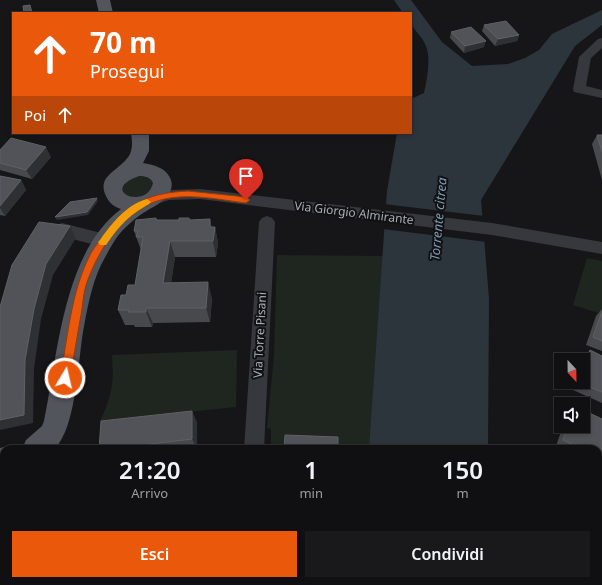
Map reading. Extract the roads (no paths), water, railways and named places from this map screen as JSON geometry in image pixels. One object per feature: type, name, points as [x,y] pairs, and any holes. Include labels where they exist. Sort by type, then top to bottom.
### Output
[{"type":"main road","points":[[103,0],[106,12]]},
{"type":"main road","points":[[53,433],[82,286],[92,259],[114,214],[114,196],[112,191],[113,185],[116,179],[134,163],[141,152],[140,135]]},
{"type":"main road","points":[[101,243],[121,219],[147,202],[161,190],[161,179],[154,169],[147,148],[140,135]]},
{"type":"main road","points":[[122,174],[138,169],[146,169],[158,174]]},
{"type":"main road","points":[[114,196],[119,201],[126,204],[147,202]]},
{"type":"street","points":[[602,42],[585,57],[579,90],[602,94]]},
{"type":"street","points":[[158,174],[177,186],[200,194]]},
{"type":"street","points":[[147,202],[169,195],[200,194]]},
{"type":"street","name":"Via Giorgio Almirante","points":[[200,194],[492,229],[602,248]]},
{"type":"street","name":"Via Torre Pisani","points":[[254,445],[267,222]]},
{"type":"street","points":[[62,229],[101,243]]},
{"type":"water","name":"Torrente citrea","points":[[394,0],[411,0],[442,42],[472,66],[508,64],[525,58],[539,50],[552,34],[602,10],[602,25],[575,46],[481,200],[489,299],[488,445],[369,445],[387,191],[397,134],[412,134],[412,99],[424,93],[428,63],[424,41],[412,24],[412,12],[402,12]]}]
